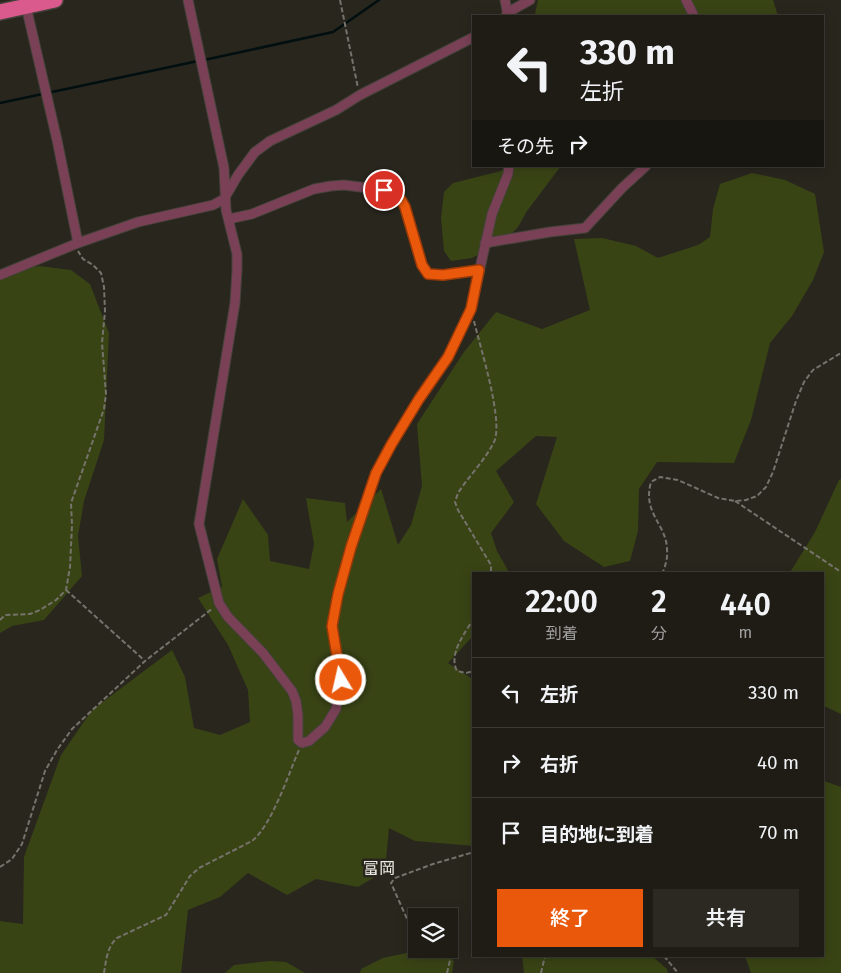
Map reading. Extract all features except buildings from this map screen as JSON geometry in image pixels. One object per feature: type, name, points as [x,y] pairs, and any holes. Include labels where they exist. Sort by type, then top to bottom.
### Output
[{"type":"highway","points":[[0,12],[55,0]]},
{"type":"street","points":[[188,0],[224,168],[224,199],[237,254],[238,270],[235,303],[200,524],[219,603],[228,617],[263,653],[292,692],[296,700],[298,715],[298,740],[302,743],[309,741],[325,728],[336,709],[341,680],[332,626],[338,594],[351,547],[376,473],[419,399],[448,357],[471,309],[492,214],[508,174],[509,167]]},
{"type":"street","points":[[505,0],[507,15],[530,0]]},
{"type":"street","points":[[686,0],[694,15]]},
{"type":"street","points":[[26,6],[78,243]]},
{"type":"street","points":[[0,275],[78,243],[138,222],[213,205],[224,199],[238,175],[255,152],[270,141],[336,110],[360,95],[472,39]]},
{"type":"street","points":[[485,244],[550,232],[585,228],[622,188],[645,167]]},
{"type":"street","points":[[229,219],[252,214],[314,189],[344,186],[384,190],[401,200],[405,207],[422,265],[428,274],[443,275],[479,270]]},
{"type":"path","points":[[340,0],[360,95]]},
{"type":"path","points":[[0,620],[5,615],[30,614],[40,610],[56,600],[66,590],[70,568],[72,526],[70,503],[100,423],[106,394],[102,343],[105,311],[104,287],[101,273],[78,253],[78,243]]},
{"type":"path","points":[[471,309],[496,411],[497,432],[493,443],[458,493],[455,502],[492,565],[491,572]]},
{"type":"path","points":[[662,572],[668,550],[648,497],[651,482],[660,477],[678,480],[718,498],[735,501],[746,500],[756,496],[766,487],[773,472],[804,382],[812,370],[841,353]]},
{"type":"path","points":[[735,501],[841,572]]},
{"type":"path","points":[[66,590],[145,661]]},
{"type":"path","points":[[0,867],[12,859],[22,844],[46,770],[72,729],[145,661],[219,603]]},
{"type":"path","points":[[472,622],[456,650],[454,664],[457,671],[472,671]]},
{"type":"path","points":[[104,973],[108,952],[112,943],[117,938],[166,915],[190,876],[199,868],[257,837],[271,815],[302,743]]},
{"type":"path","points":[[408,921],[391,883],[394,878],[472,853]]},
{"type":"path","points":[[541,973],[545,957]]},
{"type":"path","points":[[665,957],[678,973]]},
{"type":"path","points":[[447,973],[451,958]]},
{"type":"green space","points":[[538,0],[773,0],[778,15],[531,15],[535,14]]},
{"type":"green space","points":[[505,167],[560,167],[527,211],[518,227],[505,240],[472,258],[451,261],[444,251],[441,218],[444,192],[453,183],[501,171]]},
{"type":"green space","points":[[752,173],[785,180],[815,194],[824,252],[813,280],[792,316],[770,343],[751,420],[734,463],[657,462],[639,489],[638,531],[630,561],[604,567],[564,541],[536,504],[557,437],[536,436],[496,471],[514,502],[491,533],[497,551],[509,572],[472,572],[472,637],[448,663],[472,679],[472,846],[415,841],[389,828],[385,871],[358,887],[316,879],[287,895],[248,873],[220,897],[188,910],[181,973],[0,973],[0,921],[23,924],[24,857],[61,755],[92,710],[172,650],[185,677],[194,728],[220,735],[250,722],[248,690],[228,645],[198,598],[222,587],[217,559],[243,499],[268,535],[270,561],[309,569],[314,544],[306,498],[345,503],[347,522],[381,489],[398,545],[411,525],[422,486],[417,424],[464,352],[496,312],[542,329],[590,310],[574,239],[602,238],[636,246],[658,258],[698,245],[710,237],[713,209],[720,184]]},
{"type":"green space","points":[[39,266],[71,270],[90,284],[109,333],[104,440],[84,501],[78,536],[82,576],[44,620],[12,626],[0,633],[0,270]]},
{"type":"green space","points":[[841,479],[841,714],[824,706],[824,572],[790,572],[815,532]]},
{"type":"green space","points":[[824,781],[841,787],[841,973],[751,973],[745,957],[824,956]]},
{"type":"green space","points":[[408,953],[408,958],[451,958],[454,961],[452,973],[360,973],[361,969],[383,958]]},
{"type":"green space","points":[[522,957],[653,957],[667,969],[668,973],[524,973]]},
{"type":"green space","points":[[270,961],[286,962],[305,973],[225,973],[234,965]]},
{"type":"waterway","points":[[204,60],[333,32],[379,0]]},
{"type":"waterway","points":[[0,103],[198,61]]},
{"type":"district","name":"富岡","points":[[379,868]]},
{"type":"route","points":[[341,680],[332,626],[338,594],[365,505],[376,473],[391,445],[419,399],[448,357],[471,309],[479,270],[443,275],[428,274],[422,265],[405,207],[395,195],[384,190]]}]
